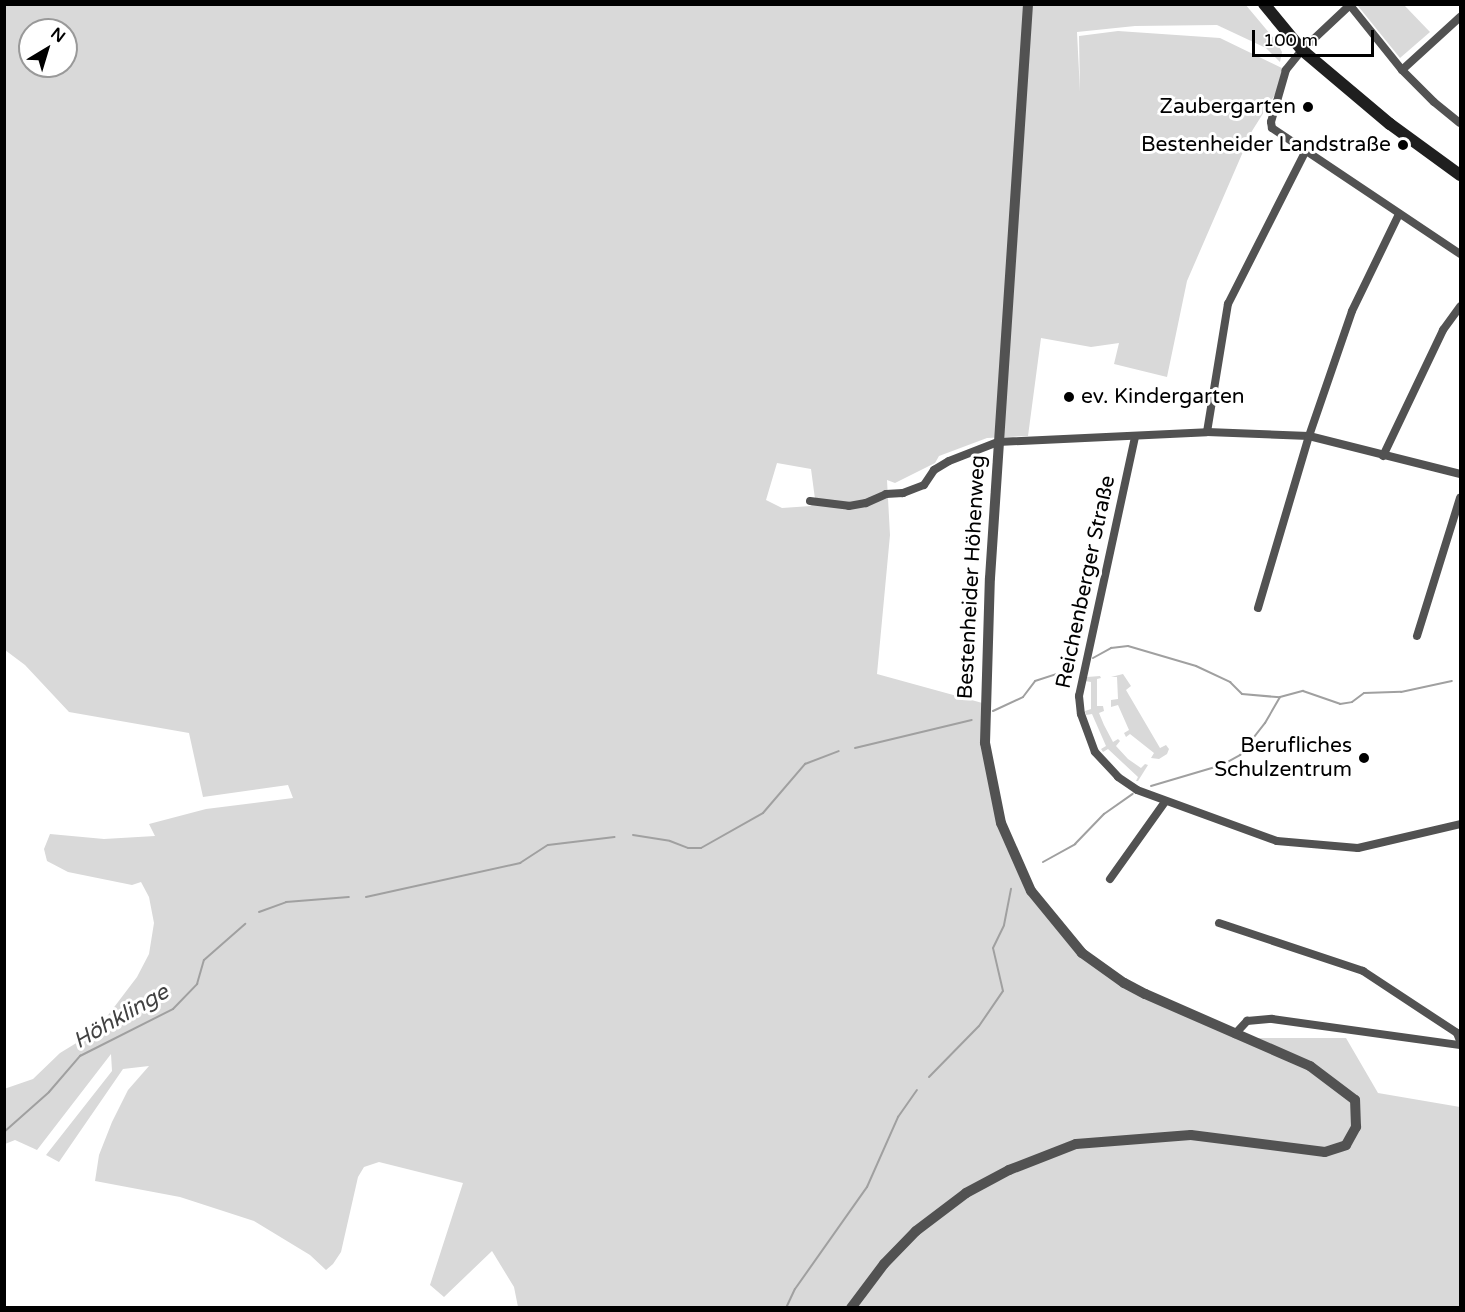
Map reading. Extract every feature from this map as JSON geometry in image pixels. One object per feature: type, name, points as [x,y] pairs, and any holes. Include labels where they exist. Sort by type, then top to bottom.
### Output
[{"type":"main road","points":[[1264,4],[1302,50],[1390,124],[1461,175]]},
{"type":"street","name":"Bestenheider Höhenweg","points":[[851,1308],[884,1264],[916,1230],[966,1193],[1009,1170],[1076,1144],[1191,1135],[1325,1152],[1346,1144],[1356,1127],[1355,1100],[1310,1066],[1124,983],[1082,953],[1031,891],[1001,823],[985,743],[991,542],[1028,4]]},
{"type":"street","points":[[1461,123],[1434,102],[1402,70],[1350,5],[1302,50],[1286,70],[1270,122],[1272,128],[1461,254]]},
{"type":"street","points":[[1402,70],[1461,17]]},
{"type":"street","points":[[1207,432],[1228,304],[1306,150]]},
{"type":"street","points":[[1258,608],[1309,436],[1352,311],[1399,213]]},
{"type":"street","points":[[1383,456],[1443,330],[1461,307]]},
{"type":"street","points":[[810,501],[849,506],[866,503],[886,494],[903,493],[924,485],[934,470],[950,461],[998,442],[1207,432],[1309,436],[1461,474]]},
{"type":"street","name":"Reichenberger Straße","points":[[1135,437],[1079,705],[1095,752],[1126,783],[1165,802],[1277,841],[1359,848],[1461,824]]},
{"type":"street","points":[[1417,636],[1461,498]]},
{"type":"street","points":[[1110,879],[1165,802]]},
{"type":"street","points":[[1219,923],[1364,971],[1457,1033],[1461,1043],[1272,1019],[1247,1022],[1234,1034]]},
{"type":"shaded area","points":[[1245,4],[1276,41],[1282,52],[1280,62],[1266,48],[1217,25],[1135,26],[1077,32],[1080,92],[1079,36],[1118,31],[1220,38],[1286,70],[1281,85],[1252,131],[1187,281],[1167,377],[1114,364],[1119,343],[1091,347],[1041,338],[1028,436],[987,438],[939,456],[935,463],[895,483],[887,480],[890,535],[877,674],[986,704],[985,743],[1001,823],[1031,891],[1082,953],[1124,983],[1246,1038],[1346,1038],[1378,1093],[1460,1107],[1460,1307],[518,1307],[514,1287],[492,1251],[444,1297],[430,1285],[463,1183],[379,1162],[364,1167],[358,1177],[341,1252],[326,1270],[310,1255],[254,1221],[180,1197],[95,1181],[99,1155],[112,1122],[128,1090],[149,1066],[123,1069],[59,1162],[46,1155],[112,1071],[111,1054],[37,1150],[15,1140],[5,1144],[4,1089],[33,1079],[60,1053],[96,1031],[137,977],[149,954],[154,923],[149,897],[141,882],[132,885],[68,872],[47,861],[44,849],[50,834],[104,839],[155,836],[149,824],[206,809],[293,798],[288,785],[203,797],[189,733],[69,712],[25,665],[5,650],[5,5]],"holes":[[[777,463],[811,469],[815,499],[811,506],[782,508],[766,500]]]},
{"type":"shaded area","points":[[1360,4],[1404,5],[1430,32],[1400,58],[1358,6]]},
{"type":"shaded area","points":[[1123,674],[1131,686],[1126,690],[1160,748],[1166,745],[1169,749],[1167,754],[1159,759],[1151,758],[1154,753],[1130,734],[1126,737],[1124,733],[1129,730],[1118,705],[1111,707],[1111,700],[1118,699],[1117,677],[1111,677]]},
{"type":"shaded area","points":[[1100,676],[1101,678],[1097,679],[1097,706],[1103,706],[1104,711],[1099,713],[1113,742],[1118,739],[1120,741],[1116,746],[1128,759],[1141,768],[1145,764],[1148,765],[1138,781],[1136,781],[1138,777],[1108,749],[1103,752],[1101,749],[1106,746],[1092,714],[1086,715],[1085,711],[1091,709],[1091,682],[1085,681],[1087,677]]},
{"type":"waterway","name":"Höhklinge","points":[[1093,658],[1111,648],[1128,646],[1196,666],[1230,682],[1242,694],[1280,697],[1303,691],[1340,704],[1352,702],[1364,693],[1401,692],[1452,681]]},
{"type":"waterway","name":"Höhklinge","points":[[993,711],[1023,697],[1035,681],[1073,669]]},
{"type":"waterway","points":[[1151,786],[1222,765],[1240,755],[1265,723],[1280,697]]},
{"type":"waterway","name":"Höhklinge","points":[[855,748],[972,720]]},
{"type":"waterway","name":"Höhklinge","points":[[633,835],[670,841],[688,848],[701,848],[763,813],[805,764],[839,751]]},
{"type":"waterway","points":[[1043,862],[1075,844],[1104,814],[1133,794]]},
{"type":"waterway","name":"Höhklinge","points":[[366,897],[520,863],[548,845],[615,837]]},
{"type":"waterway","points":[[929,1077],[979,1026],[1003,991],[993,948],[1004,925],[1011,889]]},
{"type":"waterway","name":"Höhklinge","points":[[259,912],[286,902],[349,897]]},
{"type":"waterway","name":"Höhklinge","points":[[4,1132],[49,1092],[80,1056],[173,1009],[197,984],[204,960],[245,924]]},
{"type":"waterway","points":[[786,1308],[795,1289],[867,1187],[898,1117],[917,1090]]},
{"type":"place","name":"Zaubergarten","points":[[1308,107]]},
{"type":"place","name":"Bestenheider Landstraße","points":[[1403,145]]},
{"type":"place","name":"ev. Kindergarten","points":[[1069,397]]},
{"type":"place","name":"Berufliches Schulzentrum","points":[[1364,758]]}]
